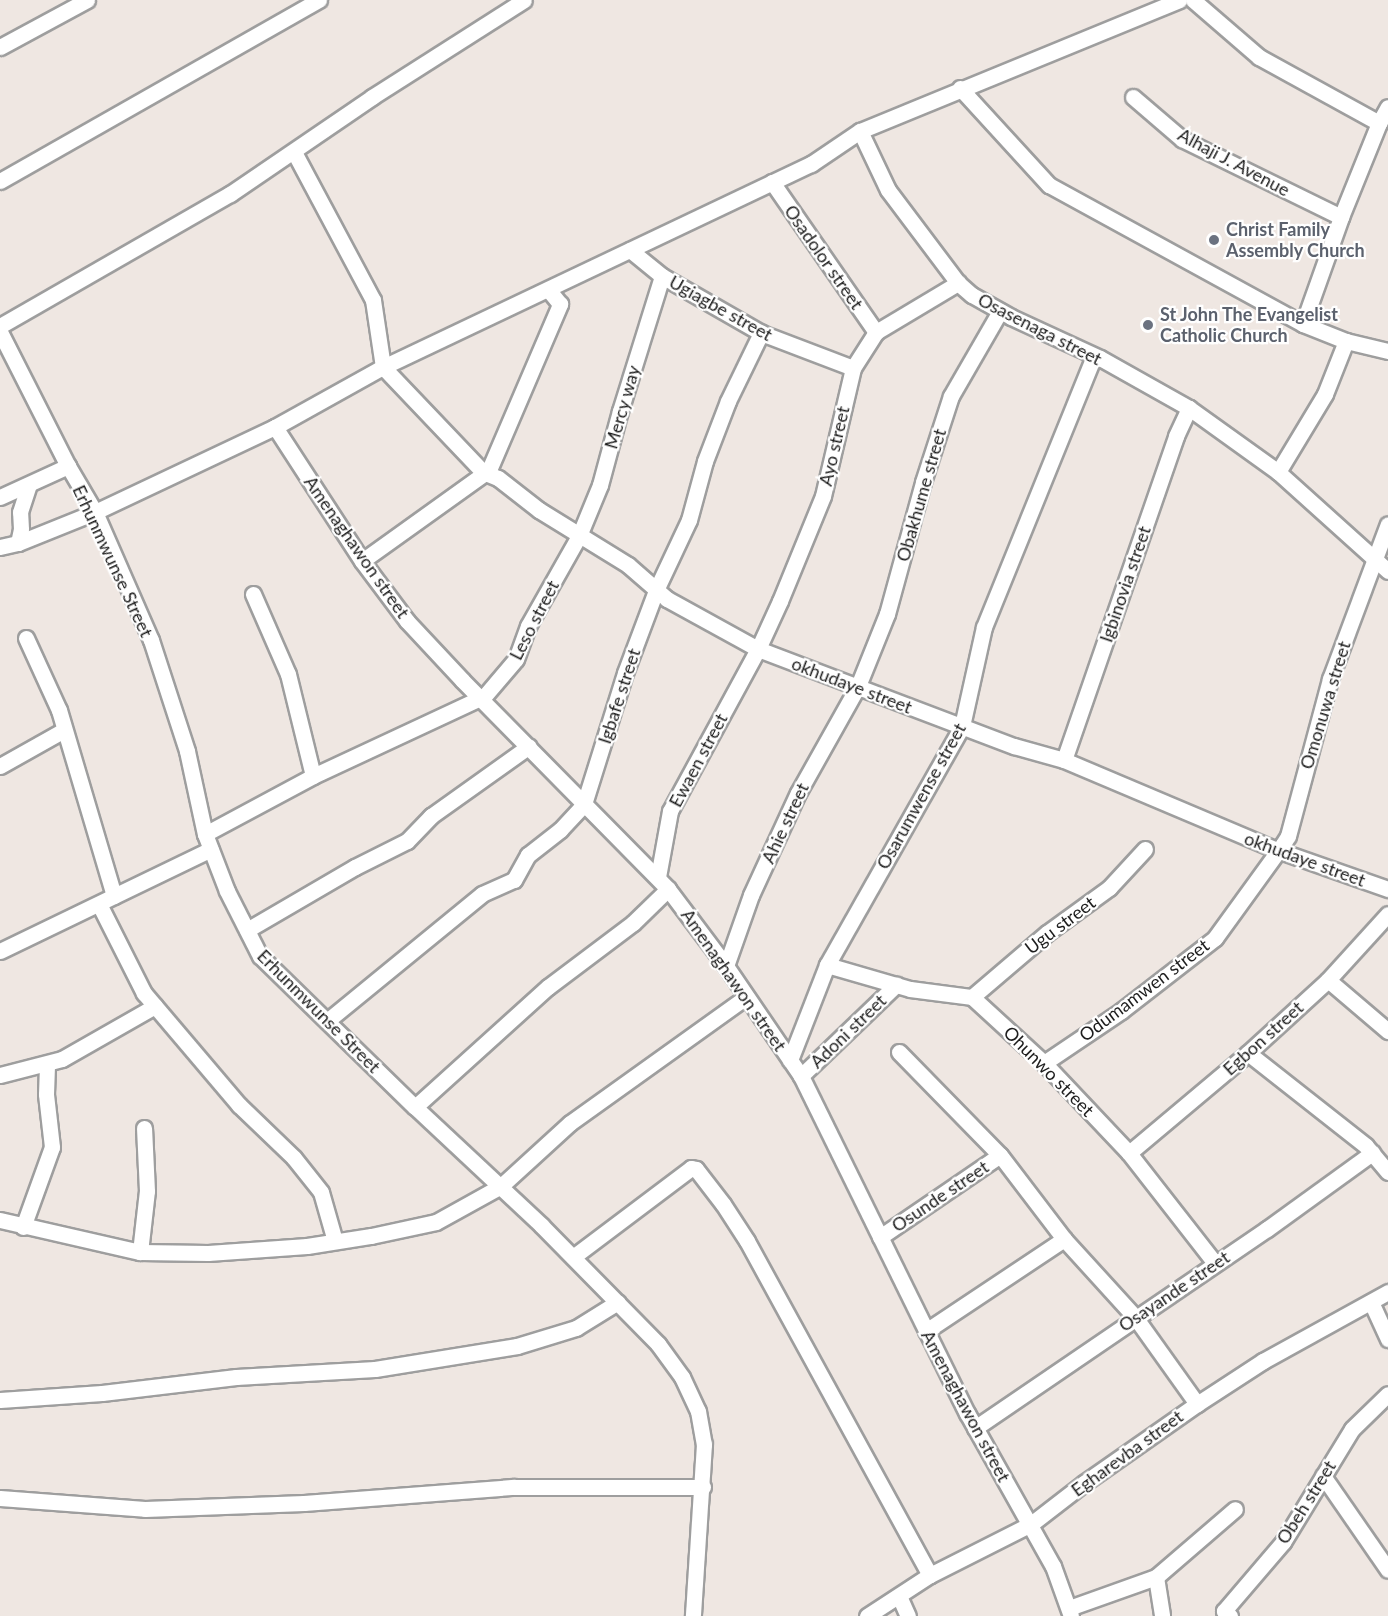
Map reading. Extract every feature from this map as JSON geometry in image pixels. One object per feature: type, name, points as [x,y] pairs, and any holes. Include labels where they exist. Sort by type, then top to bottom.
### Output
[{"type":"street","points":[[0,47],[87,0]]},
{"type":"street","points":[[0,181],[319,0]]},
{"type":"street","points":[[0,326],[230,194],[372,97],[524,0]]},
{"type":"street","points":[[0,547],[18,543],[94,512],[275,427],[383,367],[811,164],[860,131],[1179,0]]},
{"type":"street","points":[[1193,0],[1259,57],[1379,123]]},
{"type":"street","points":[[960,88],[1049,184],[1303,324],[1347,341],[1388,351]]},
{"type":"street","name":"Alhaji J. Avenue","points":[[1133,97],[1182,139],[1341,218]]},
{"type":"street","points":[[1303,324],[1341,218],[1379,123],[1388,107]]},
{"type":"street","name":"Osasenaga street","points":[[860,131],[888,190],[958,284],[1000,311],[1094,356],[1189,408],[1278,472],[1388,571]]},
{"type":"street","points":[[294,152],[373,300],[383,367]]},
{"type":"street","name":"Osadolor street","points":[[772,182],[876,332]]},
{"type":"street","name":"Ugiagbe street","points":[[630,250],[662,276],[761,333],[853,368]]},
{"type":"street","name":"Mercy way","points":[[579,536],[600,486],[620,411],[662,276]]},
{"type":"street","name":"Ayo street","points":[[758,649],[823,496],[853,368],[876,332],[958,284]]},
{"type":"street","points":[[362,561],[483,472],[489,470],[561,304],[548,289]]},
{"type":"street","name":"Obakhume street","points":[[858,686],[887,614],[923,482],[951,396],[1000,311]]},
{"type":"street","name":"Erhunmwunse Street","points":[[0,332],[94,512],[151,640],[187,751],[205,834],[227,891],[260,956],[414,1107],[501,1186],[573,1257],[658,1344],[682,1377],[698,1411],[704,1444],[693,1616]]},
{"type":"street","name":"Igbafe street","points":[[584,804],[625,673],[657,588],[689,520],[705,461],[728,400],[761,333]]},
{"type":"street","points":[[1278,472],[1325,394],[1347,341]]},
{"type":"street","name":"Osarumwense street","points":[[790,1060],[827,965],[962,726],[984,627],[1094,356]]},
{"type":"street","name":"okhudaye street","points":[[383,367],[483,472],[498,477],[579,536],[628,565],[667,599],[758,649],[1014,746],[1064,760],[1277,850],[1388,889]]},
{"type":"street","name":"Igbinovia street","points":[[1064,760],[1176,436],[1189,408]]},
{"type":"street","name":"Amenaghawon street","points":[[275,427],[362,561],[407,621],[658,877],[726,966],[801,1076],[975,1428],[1053,1566],[1070,1612]]},
{"type":"street","points":[[0,497],[68,466]]},
{"type":"street","points":[[18,543],[21,529],[20,512],[29,484]]},
{"type":"street","name":"Omonuwa street","points":[[1277,850],[1288,836],[1330,679],[1388,524]]},
{"type":"street","name":"Leso street","points":[[481,699],[516,659],[528,626],[579,536]]},
{"type":"street","points":[[254,594],[288,674],[313,776]]},
{"type":"street","points":[[26,638],[60,710],[114,896]]},
{"type":"street","name":"Ewaen street","points":[[658,877],[670,812],[758,649]]},
{"type":"street","name":"Ahie street","points":[[726,966],[751,895],[798,793],[858,686]]},
{"type":"street","points":[[205,834],[313,776],[481,699]]},
{"type":"street","points":[[0,766],[64,730]]},
{"type":"street","points":[[247,930],[355,867],[407,842],[431,816],[529,746]]},
{"type":"street","points":[[327,1021],[482,894],[513,880],[528,855],[561,830],[584,804]]},
{"type":"street","points":[[2,945],[99,904],[211,849]]},
{"type":"street","name":"Ugu street","points":[[972,997],[1047,933],[1109,888],[1144,849]]},
{"type":"street","name":"Odumamwen street","points":[[1044,1063],[1121,1011],[1215,938],[1277,850]]},
{"type":"street","points":[[414,1107],[548,987],[633,923],[668,889]]},
{"type":"street","points":[[99,904],[144,993],[239,1105],[294,1158],[321,1192],[336,1241]]},
{"type":"street","name":"Egbon street","points":[[1129,1153],[1248,1053],[1328,980],[1388,914]]},
{"type":"street","points":[[827,965],[896,985],[972,997]]},
{"type":"street","points":[[1328,980],[1388,1031]]},
{"type":"street","name":"Adoni street","points":[[801,1076],[896,985]]},
{"type":"street","points":[[0,1220],[140,1252],[208,1253],[307,1246],[371,1236],[436,1222],[501,1186],[570,1124],[746,997]]},
{"type":"street","name":"Ohunwo street","points":[[972,997],[1044,1063],[1129,1153],[1215,1263]]},
{"type":"street","points":[[0,1075],[47,1064],[155,1006]]},
{"type":"street","points":[[899,1052],[1000,1155],[1064,1239],[1136,1317],[1197,1404]]},
{"type":"street","points":[[1248,1053],[1372,1153],[1388,1172]]},
{"type":"street","points":[[23,1227],[52,1147],[46,1094],[47,1064]]},
{"type":"street","points":[[140,1252],[147,1191],[144,1128]]},
{"type":"street","name":"Osayande street","points":[[975,1428],[1372,1153]]},
{"type":"street","name":"Osunde street","points":[[880,1237],[1000,1155]]},
{"type":"street","points":[[573,1257],[691,1168],[696,1169],[723,1204],[747,1241],[930,1575]]},
{"type":"street","points":[[926,1331],[1064,1239]]},
{"type":"street","name":"Egharevba street","points":[[867,1616],[930,1575],[1031,1524],[1084,1483],[1263,1361],[1388,1292]]},
{"type":"street","points":[[0,1400],[102,1393],[236,1377],[375,1369],[517,1346],[576,1328],[618,1302]]},
{"type":"street","points":[[1371,1302],[1388,1340]]},
{"type":"street","name":"Obeh street","points":[[1223,1614],[1283,1542],[1352,1429],[1388,1394]]},
{"type":"street","points":[[1323,1476],[1388,1570]]},
{"type":"street","points":[[0,1498],[145,1509],[304,1503],[514,1487],[703,1487]]},
{"type":"street","points":[[1070,1612],[1156,1577],[1235,1509]]},
{"type":"street","points":[[1156,1577],[1162,1616]]},
{"type":"street","points":[[899,1596],[908,1616]]},
{"type":"place","name":"Christ Family Assembly Church","points":[[1214,240]]},
{"type":"place","name":"St John The Evangelist Catholic Church","points":[[1148,325]]}]
